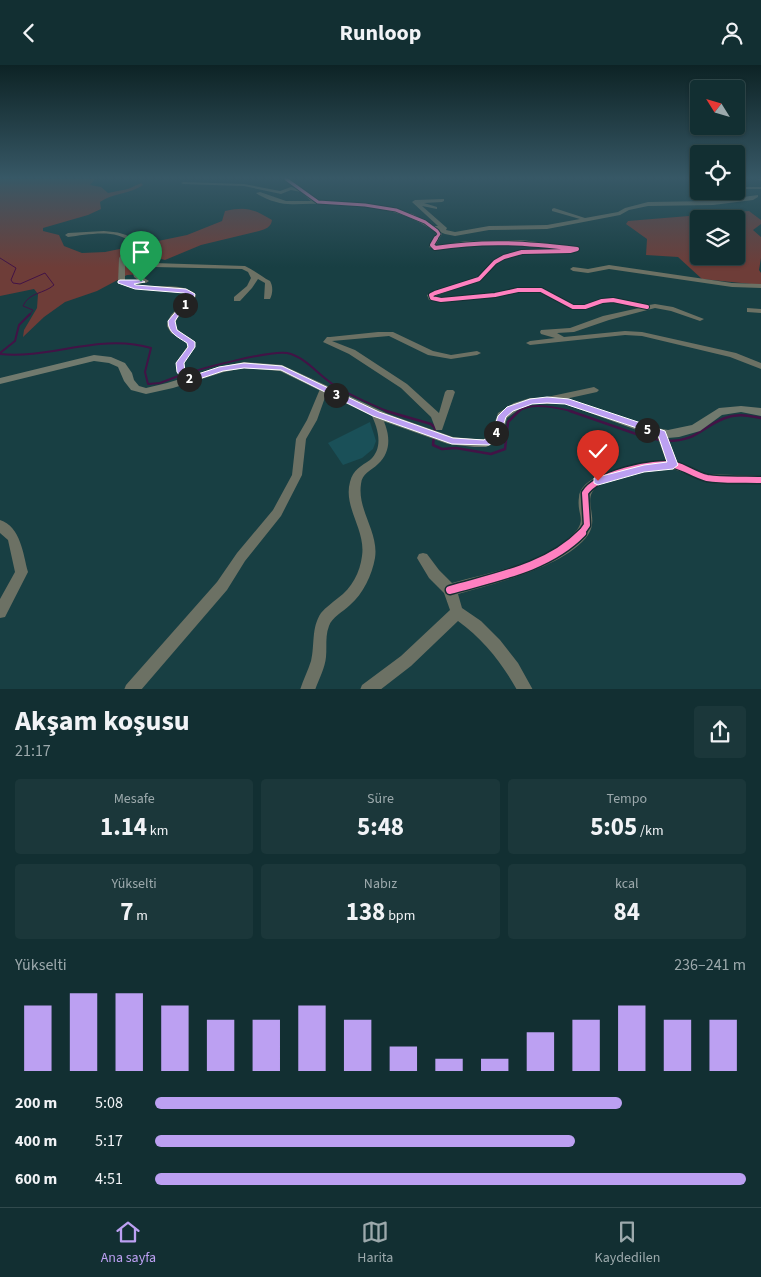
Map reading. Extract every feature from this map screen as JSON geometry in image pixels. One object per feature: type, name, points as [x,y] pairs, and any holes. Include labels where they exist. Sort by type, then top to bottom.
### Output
[{"type":"main road","points":[[0,381],[94,358],[122,365],[129,381],[135,388],[146,391],[184,376],[244,365],[282,368],[376,414],[434,432],[452,441],[486,443],[496,436],[502,416],[510,409],[530,401],[566,401],[664,439],[704,423],[719,412],[741,409],[761,412]]},
{"type":"street","points":[[379,208],[410,215],[447,233],[454,234],[489,228],[555,227],[587,218],[620,213],[631,208]]},
{"type":"street","points":[[423,208],[449,232],[454,234]]},
{"type":"street","points":[[554,210],[587,218]]},
{"type":"street","points":[[429,225],[439,234],[432,245],[435,248],[474,243],[521,241],[578,249],[570,251],[522,252],[504,257],[495,262],[480,279],[435,293],[431,295],[432,298],[441,300],[495,295],[518,290],[536,290],[550,293],[568,306],[573,307],[585,307],[602,301],[612,300],[647,307],[664,307],[700,319]]},
{"type":"street","points":[[68,235],[116,234],[131,238],[134,243],[122,258],[122,281],[120,282],[135,287],[186,291],[192,296],[190,301],[180,309],[171,321],[171,326],[175,331],[191,342],[191,347],[180,363],[184,376]]},
{"type":"street","points":[[122,281],[146,281],[135,275],[135,268],[140,259],[152,252],[153,255],[148,261],[149,263],[161,267],[243,267],[249,269],[255,281],[237,299]]},
{"type":"street","points":[[573,269],[588,271],[609,267],[732,285],[761,286]]},
{"type":"street","points":[[252,274],[268,282],[269,290],[267,297]]},
{"type":"street","points":[[573,339],[558,337],[544,332],[571,329],[647,307]]},
{"type":"street","points":[[750,310],[761,311]]},
{"type":"street","points":[[434,432],[436,416],[404,386],[352,352],[326,342],[330,339],[378,333],[390,334],[432,353],[451,357],[477,353]]},
{"type":"street","points":[[530,343],[626,333],[642,334],[733,355],[761,367]]},
{"type":"street","points":[[131,689],[222,586],[241,557],[277,513],[297,475],[301,439],[312,420],[324,389]]},
{"type":"street","points":[[547,400],[594,389]]},
{"type":"street","points":[[434,432],[450,392]]},
{"type":"street","points":[[307,689],[318,661],[322,624],[332,610],[345,601],[354,591],[363,576],[368,562],[369,541],[358,512],[355,485],[362,469],[378,458],[382,451],[384,441],[376,414]]},
{"type":"street","points":[[664,439],[673,465]]},
{"type":"street","points":[[450,590],[524,567],[571,545],[585,529],[588,517],[583,501],[585,494],[589,487],[598,481],[644,469],[673,465],[701,476],[761,480]]},
{"type":"street","points":[[0,525],[13,539],[22,572],[0,611]]},
{"type":"street","points":[[423,558],[450,590],[457,612],[476,626],[495,645],[526,689]]},
{"type":"street","points":[[367,689],[406,661],[457,612]]},
{"type":"shaded area","points":[[0,208],[101,208],[88,215],[43,228],[43,231],[59,235],[64,246],[82,253],[105,252],[187,235],[222,221],[225,211],[233,209],[250,209],[272,220],[269,226],[262,230],[201,245],[165,260],[158,258],[151,260],[149,265],[151,270],[142,274],[127,275],[97,291],[65,302],[44,317],[23,337],[24,330],[37,308],[38,294],[34,289],[0,296]]},
{"type":"shaded area","points":[[745,211],[749,211],[761,220],[761,224],[753,230],[761,237],[759,270],[761,273],[761,285],[702,279],[678,257],[646,255],[647,239],[626,224],[628,221],[690,216],[690,265],[745,265]]},
{"type":"shaded area","points":[[370,422],[376,441],[373,449],[362,458],[343,465],[328,443]]},
{"type":"waterway","points":[[0,258],[16,268],[11,280],[13,283],[20,284],[45,273],[54,285],[26,301],[23,306],[33,310],[29,316]]},
{"type":"waterway","points":[[0,353],[15,341],[19,325],[30,314]]},
{"type":"waterway","points":[[0,354],[19,355],[113,343],[132,344],[151,348],[145,372],[148,384],[160,383],[181,375]]},
{"type":"waterway","points":[[186,374],[252,357],[287,353],[306,362],[340,389],[388,412]]},
{"type":"waterway","points":[[518,412],[537,406],[570,411]]},
{"type":"waterway","points":[[570,411],[642,436],[660,440]]},
{"type":"waterway","points":[[388,412],[431,424],[435,428],[434,432]]},
{"type":"waterway","points":[[434,436],[433,445],[442,449],[456,448],[491,454],[505,449],[508,422],[518,412]]},
{"type":"waterway","points":[[667,441],[686,439],[730,416],[743,415],[761,418]]},
{"type":"cycle path","points":[[387,208],[411,215],[437,231],[439,234],[432,245],[435,248],[466,243],[521,242],[577,249],[570,251],[522,252],[504,257],[495,262],[479,279],[435,293],[431,295],[432,298],[441,300],[495,295],[518,290],[541,290],[573,307],[585,307],[602,301],[613,300],[647,307]]},
{"type":"cycle path","points":[[450,590],[541,561],[573,542],[587,525],[585,493],[589,487],[603,478],[646,468],[672,465],[707,478],[761,480]]},
{"type":"route","points":[[141,282],[120,282],[135,287],[168,288],[186,291],[190,292],[192,296],[190,301],[180,309],[171,321],[171,326],[175,331],[191,342],[191,347],[180,363],[181,372],[187,380],[222,369],[244,365],[282,368],[376,414],[452,441],[486,443],[496,436],[497,427],[502,416],[510,409],[530,401],[547,400],[566,401],[662,433],[673,465],[610,476],[598,481]]}]
